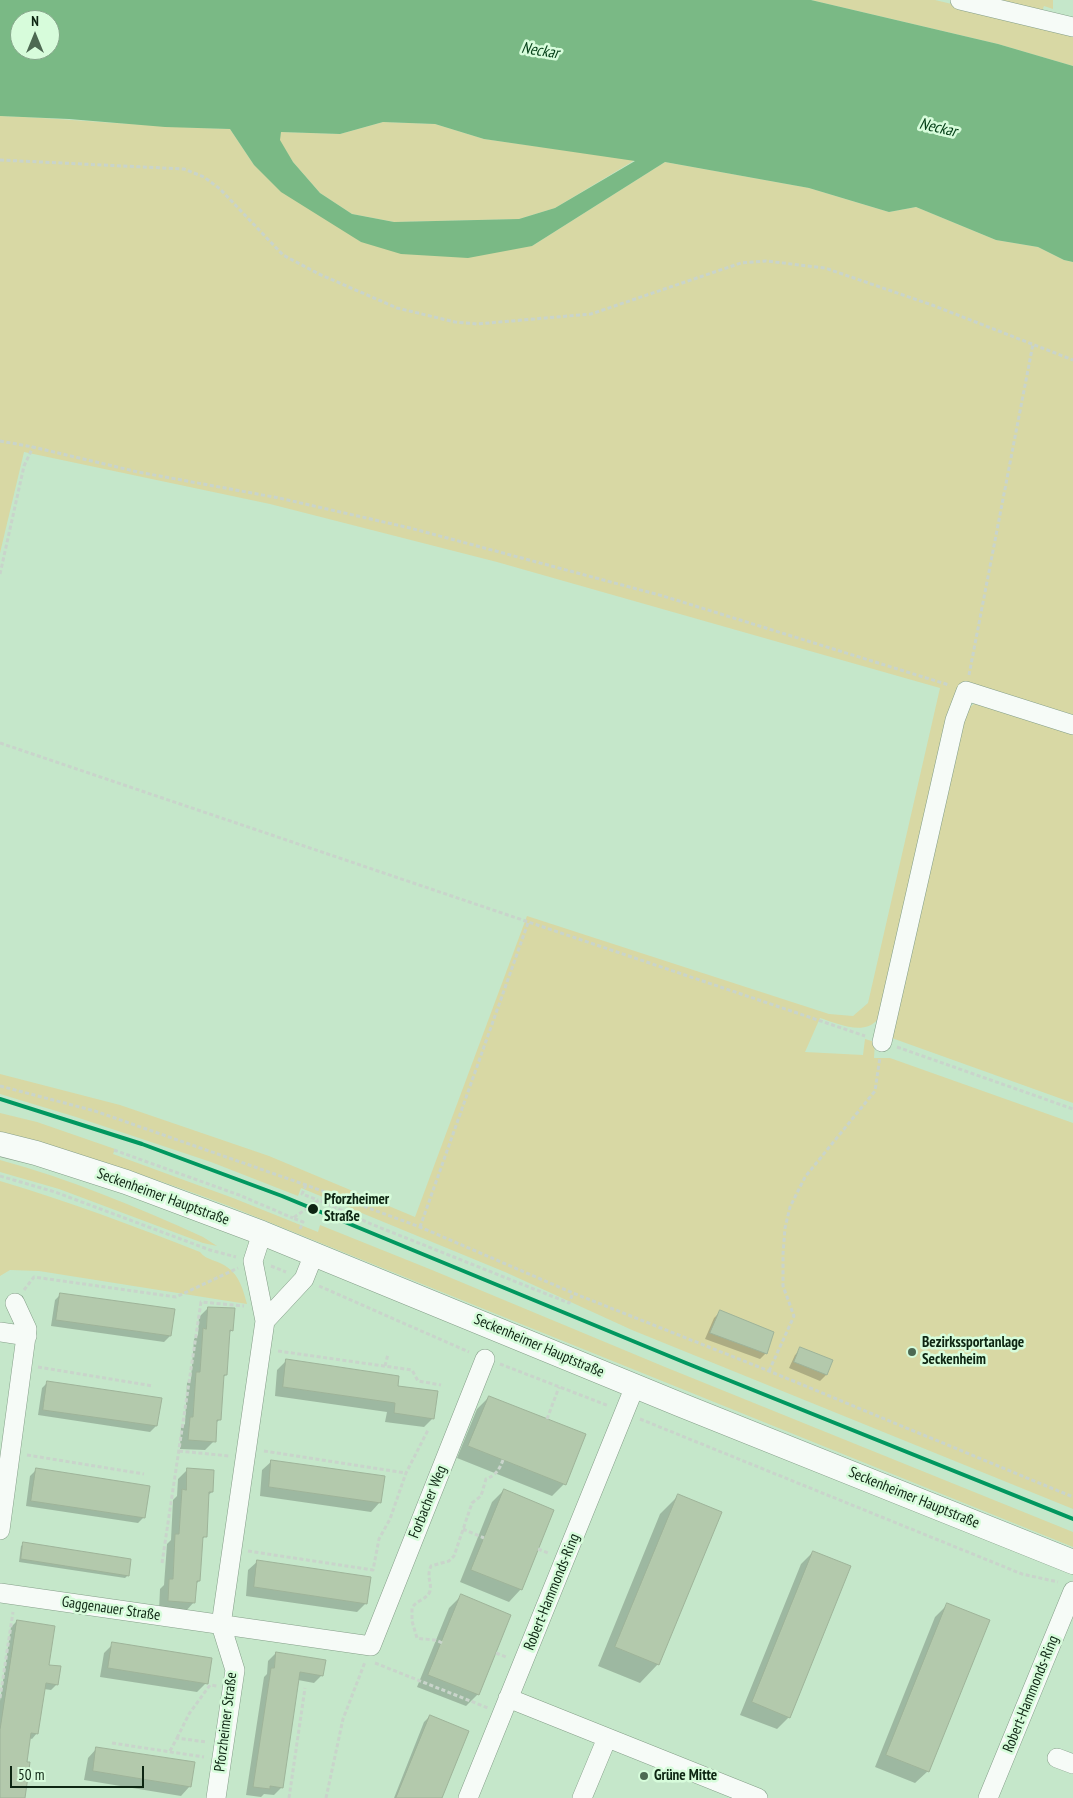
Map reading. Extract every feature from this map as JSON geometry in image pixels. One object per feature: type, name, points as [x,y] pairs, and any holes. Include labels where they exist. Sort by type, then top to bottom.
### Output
[{"type":"main road","name":"Seckenheimer Hauptstraße","points":[[0,1144],[36,1153],[126,1182],[314,1254],[636,1386],[1070,1579]]},
{"type":"street","points":[[960,0],[1073,27]]},
{"type":"street","points":[[882,1042],[955,720],[966,691],[1073,725]]},
{"type":"street","name":"Pforzheimer Straße","points":[[216,1798],[235,1670],[221,1626],[260,1348],[263,1314],[253,1261],[262,1233]]},
{"type":"street","points":[[263,1314],[304,1279],[314,1254]]},
{"type":"street","points":[[0,1530],[28,1329],[14,1302]]},
{"type":"street","points":[[0,1332],[26,1336]]},
{"type":"street","name":"Forbacher Weg","points":[[221,1626],[371,1646],[486,1359]]},
{"type":"street","name":"Robert-Hammonds-Ring","points":[[468,1798],[636,1386]]},
{"type":"street","name":"Robert-Hammonds-Ring","points":[[988,1798],[1070,1579]]},
{"type":"street","name":"Gaggenauer Straße","points":[[8,1594],[221,1626]]},
{"type":"street","points":[[505,1706],[607,1738],[758,1798]]},
{"type":"street","points":[[582,1798],[607,1738]]},
{"type":"path","points":[[0,160],[184,169],[204,177],[220,189],[283,255],[319,274],[397,308],[455,322],[477,324],[591,314],[741,263],[766,261],[825,268],[932,305],[1073,360]]},
{"type":"path","points":[[0,441],[138,472],[280,498],[410,528],[663,596],[966,691],[1033,344]]},
{"type":"path","points":[[0,574],[24,466],[33,447]]},
{"type":"path","points":[[0,743],[935,1059],[1073,1109]]},
{"type":"path","points":[[420,1227],[528,923]]},
{"type":"path","points":[[769,1371],[794,1316],[784,1286],[783,1254],[785,1228],[790,1207],[805,1177],[876,1091],[882,1042]]},
{"type":"path","points":[[0,1086],[94,1111],[420,1227],[573,1293],[769,1371],[1073,1497]]},
{"type":"path","points":[[114,1150],[239,1195],[293,1218]]},
{"type":"path","points":[[0,1176],[55,1192],[210,1250],[271,1266],[372,1308],[432,1337],[625,1412],[1022,1574],[1070,1579]]},
{"type":"path","points":[[306,1185],[302,1194],[318,1200]]},
{"type":"path","points":[[330,1206],[569,1303],[573,1293]]},
{"type":"path","points":[[14,1302],[34,1277],[176,1298],[253,1261]]},
{"type":"path","points":[[162,1563],[201,1302],[263,1314]]},
{"type":"path","points":[[260,1348],[412,1370],[418,1381],[441,1385]]},
{"type":"path","points":[[385,1366],[388,1354]]},
{"type":"path","points":[[22,1365],[153,1386]]},
{"type":"path","points":[[547,1419],[559,1387]]},
{"type":"path","points":[[232,1549],[373,1570],[379,1539],[390,1519],[406,1473],[428,1430]]},
{"type":"path","points":[[179,1450],[246,1453],[406,1473]]},
{"type":"path","points":[[11,1452],[144,1474]]},
{"type":"path","points":[[442,1643],[437,1640],[426,1641],[417,1638],[411,1612],[413,1605],[429,1594],[428,1574],[431,1566],[449,1561],[454,1556],[472,1503],[481,1496],[486,1479],[493,1476],[499,1470],[504,1460]]},
{"type":"path","points":[[463,1529],[484,1538]]},
{"type":"path","points":[[0,1698],[8,1594]]},
{"type":"path","points":[[326,1798],[343,1719],[366,1660],[505,1706]]},
{"type":"path","points":[[170,1752],[189,1714],[210,1685],[232,1688]]},
{"type":"path","points":[[289,1798],[305,1688]]},
{"type":"path","points":[[178,1738],[223,1752]]},
{"type":"path","points":[[112,1743],[170,1752],[223,1752]]},
{"type":"shaded area","points":[[811,0],[935,0],[1073,33],[1073,66],[998,44]]},
{"type":"shaded area","points":[[995,0],[1053,0],[1053,9],[1044,6],[1042,11]]},
{"type":"shaded area","points":[[0,116],[230,129],[254,165],[361,242],[532,246],[665,162],[809,188],[889,212],[916,207],[996,240],[1038,247],[1064,260],[1073,262],[1073,1103],[889,1037],[965,711],[974,704],[989,703],[957,693],[886,1006],[877,1020],[865,1027],[850,1027],[820,1018],[805,1052],[863,1055],[865,1039],[875,1042],[874,1058],[890,1058],[1073,1123],[1073,1509],[632,1330],[505,1272],[301,1188],[298,1196],[211,1162],[0,1094],[0,1074],[120,1105],[269,1156],[415,1217],[527,916],[829,1014],[853,1016],[868,1003],[940,688],[497,562],[270,504],[24,452],[0,553]]},
{"type":"shaded area","points":[[383,122],[435,124],[484,139],[635,160],[555,208],[519,219],[394,222],[352,214],[320,193],[293,162],[279,140],[281,132],[340,134]]},
{"type":"shaded area","points":[[0,1113],[37,1122],[115,1149],[113,1154],[233,1198],[318,1232],[320,1225],[432,1270],[665,1367],[1073,1532],[1073,1547],[229,1206],[116,1166],[0,1132]]},
{"type":"shaded area","points":[[0,1160],[103,1194],[203,1237],[217,1246],[203,1243],[59,1189],[0,1172]]},
{"type":"shaded area","points":[[0,1181],[101,1214],[200,1252],[206,1257],[224,1265],[235,1275],[247,1304],[39,1271],[10,1270],[0,1276]]},
{"type":"water","name":"Neckar","points":[[0,0],[811,0],[998,44],[1073,66],[1073,262],[1064,260],[1038,247],[996,240],[916,207],[889,212],[809,188],[665,162],[532,246],[468,258],[401,254],[361,242],[281,192],[254,165],[230,129],[165,127],[69,119],[0,116]],"holes":[[[383,122],[435,124],[484,139],[635,161],[555,208],[519,219],[394,222],[352,214],[320,193],[293,162],[280,140],[281,132],[340,134]]]},
{"type":"building","points":[[60,1293],[175,1309],[171,1336],[56,1320]]},
{"type":"building","points":[[208,1307],[235,1308],[233,1331],[230,1330],[227,1375],[224,1375],[221,1420],[217,1420],[216,1442],[188,1440],[190,1417],[193,1417],[196,1372],[200,1372],[203,1328],[206,1329]]},
{"type":"building","points":[[720,1310],[774,1332],[767,1354],[710,1333]]},
{"type":"building","points":[[800,1347],[833,1360],[827,1375],[794,1362]]},
{"type":"building","points":[[286,1359],[399,1376],[398,1386],[438,1391],[434,1419],[394,1413],[395,1403],[283,1387]]},
{"type":"building","points":[[47,1381],[162,1398],[157,1426],[43,1410]]},
{"type":"building","points":[[489,1396],[586,1434],[566,1485],[468,1446]]},
{"type":"building","points":[[271,1460],[385,1476],[381,1503],[269,1487]]},
{"type":"building","points":[[36,1468],[150,1486],[145,1518],[31,1501]]},
{"type":"building","points":[[187,1468],[214,1470],[213,1492],[209,1492],[207,1537],[203,1537],[200,1581],[197,1581],[195,1603],[168,1601],[169,1579],[173,1579],[175,1534],[179,1534],[182,1489],[186,1490]]},
{"type":"building","points":[[504,1489],[554,1510],[522,1590],[471,1570]]},
{"type":"building","points":[[678,1494],[722,1512],[659,1665],[615,1647]]},
{"type":"building","points":[[23,1542],[131,1559],[129,1576],[21,1559]]},
{"type":"building","points":[[813,1551],[851,1566],[790,1718],[752,1702]]},
{"type":"building","points":[[257,1560],[371,1577],[367,1604],[254,1587]]},
{"type":"building","points":[[461,1594],[511,1615],[479,1695],[428,1675]]},
{"type":"building","points":[[947,1603],[990,1620],[929,1772],[886,1755]]},
{"type":"building","points":[[17,1620],[55,1626],[49,1665],[61,1666],[58,1685],[46,1683],[38,1734],[31,1733],[27,1762],[30,1762],[25,1798],[0,1798],[0,1730]]},
{"type":"building","points":[[112,1642],[212,1658],[208,1684],[108,1668]]},
{"type":"building","points":[[276,1652],[326,1660],[323,1676],[300,1672],[283,1788],[270,1786],[270,1789],[253,1787],[271,1668],[274,1668]]},
{"type":"building","points":[[430,1715],[469,1731],[442,1798],[396,1798]]},
{"type":"building","points":[[96,1747],[195,1762],[191,1787],[93,1771]]},
{"type":"transit line","points":[[0,1099],[142,1144],[282,1196],[686,1363],[1073,1519]]},
{"type":"place","name":"Pforzheimer Straße","points":[[313,1209]]},
{"type":"place","name":"Bezirkssportanlage Seckenheim","points":[[912,1352]]},
{"type":"place","name":"Grüne Mitte","points":[[644,1776]]}]
